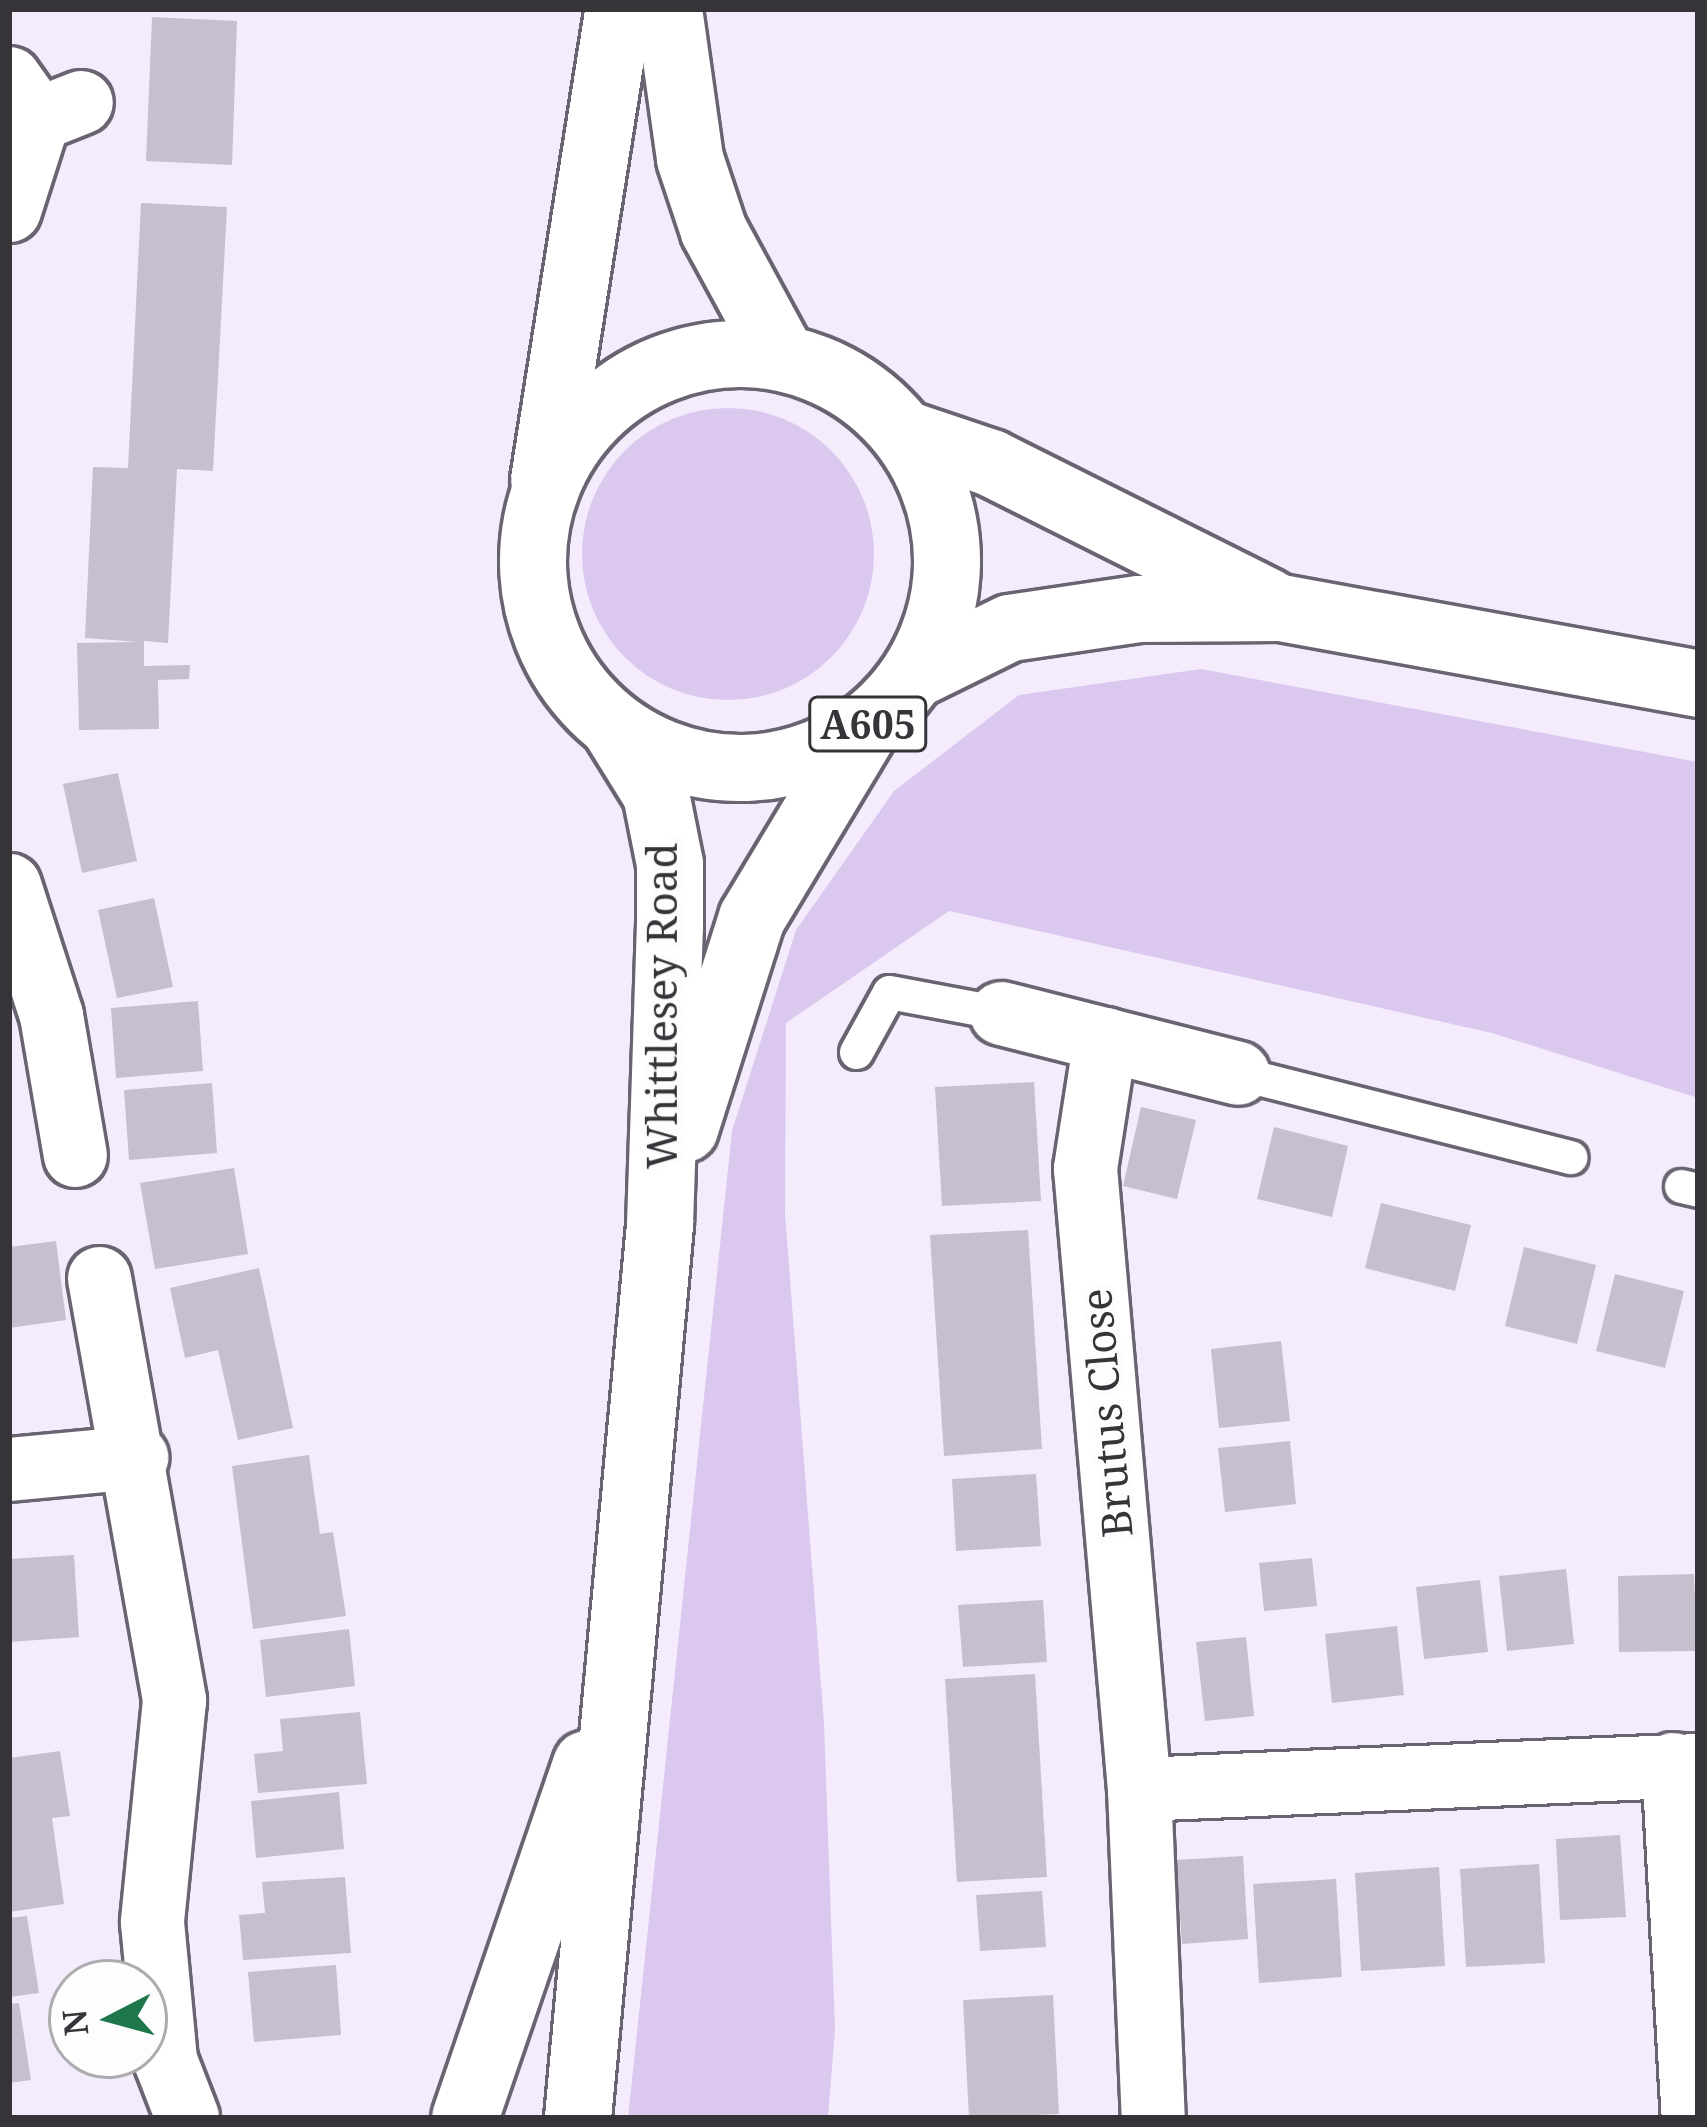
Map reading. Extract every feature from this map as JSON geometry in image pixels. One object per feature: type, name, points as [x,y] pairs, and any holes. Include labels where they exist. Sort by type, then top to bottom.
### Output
[{"type":"main road","name":"A605","points":[[542,495],[568,441],[610,397],[663,366],[721,353],[782,356],[867,396],[905,434],[935,491],[948,553],[940,616],[914,675],[868,725],[787,763],[715,769],[663,755],[615,728],[570,682],[541,624],[531,560],[620,9]]},
{"type":"main road","points":[[669,9],[696,177],[714,231],[782,356]]},
{"type":"main road","name":"A605","points":[[905,434],[991,463],[1281,608]]},
{"type":"main road","name":"A605","points":[[914,675],[1010,628],[1138,609],[1281,608],[1698,684]]},
{"type":"main road","name":"Whittlesey Road","points":[[659,1225],[752,918],[792,841],[868,725]]},
{"type":"main road","name":"Whittlesey Road","points":[[578,2118],[659,1225],[670,864],[656,794],[615,728]]},
{"type":"main road","name":"Whittlesey Road","points":[[465,2118],[616,1670]]},
{"type":"street","points":[[9,210],[43,100]]},
{"type":"street","points":[[9,885],[52,1015],[75,1155]]},
{"type":"street","points":[[1001,1013],[1238,1073]]},
{"type":"street","name":"Brutus Close","points":[[1105,1039],[1085,1168],[1138,1789],[1153,2118]]},
{"type":"street","points":[[99,1278],[136,1457],[174,1700],[152,1922],[155,1996],[165,2060],[188,2118]]},
{"type":"street","points":[[9,1469],[136,1457]]},
{"type":"street","points":[[1138,1789],[1686,1765],[1693,2118]]},
{"type":"lane","points":[[856,1052],[889,992],[1001,1013]]},
{"type":"lane","points":[[1238,1073],[1570,1157]]},
{"type":"shaded area","points":[[728,408],[784,419],[831,451],[863,498],[874,554],[863,610],[831,657],[784,689],[728,700],[672,689],[625,657],[593,610],[582,554],[593,498],[625,451],[672,419]]},
{"type":"shaded area","points":[[1201,669],[1698,762],[1698,1098],[1492,1033],[949,911],[786,1023],[785,1214],[824,1723],[835,2029],[828,2118],[628,2118],[732,1131],[796,930],[894,791],[1019,695]]},
{"type":"building","points":[[152,17],[237,21],[232,165],[146,161]]},
{"type":"building","points":[[141,203],[227,207],[213,471],[177,469],[168,643],[144,641],[144,666],[190,665],[189,679],[158,680],[159,729],[79,730],[77,643],[139,642],[85,638],[93,467],[128,468]]},
{"type":"building","points":[[118,773],[137,861],[82,873],[63,784]]},
{"type":"building","points":[[154,898],[173,987],[117,998],[98,910]]},
{"type":"building","points":[[198,1001],[203,1071],[116,1078],[111,1008]]},
{"type":"building","points":[[1034,1082],[1041,1201],[942,1206],[935,1087]]},
{"type":"building","points":[[212,1083],[217,1153],[129,1160],[124,1090]]},
{"type":"building","points":[[1141,1107],[1196,1120],[1177,1199],[1123,1186]]},
{"type":"building","points":[[1274,1127],[1348,1146],[1332,1217],[1257,1199]]},
{"type":"building","points":[[234,1168],[248,1254],[155,1269],[140,1183]]},
{"type":"building","points":[[1381,1203],[1471,1225],[1455,1291],[1365,1268]]},
{"type":"building","points":[[1028,1230],[1042,1449],[944,1456],[930,1235]]},
{"type":"building","points":[[56,1241],[66,1320],[9,1328],[9,1247]]},
{"type":"building","points":[[1524,1247],[1596,1265],[1577,1344],[1505,1326]]},
{"type":"building","points":[[259,1268],[293,1428],[238,1440],[218,1350],[185,1358],[170,1288]]},
{"type":"building","points":[[1615,1274],[1684,1291],[1665,1368],[1596,1351]]},
{"type":"building","points":[[1281,1341],[1290,1421],[1219,1428],[1211,1349]]},
{"type":"building","points":[[1290,1441],[1296,1504],[1225,1512],[1218,1448]]},
{"type":"building","points":[[309,1455],[320,1534],[333,1532],[346,1616],[253,1629],[232,1466]]},
{"type":"building","points":[[1036,1474],[1041,1546],[956,1551],[952,1479]]},
{"type":"building","points":[[74,1555],[79,1637],[9,1642],[9,1559]]},
{"type":"building","points":[[1312,1558],[1317,1606],[1264,1611],[1259,1563]]},
{"type":"building","points":[[1566,1569],[1574,1644],[1507,1651],[1499,1576]]},
{"type":"building","points":[[1694,1574],[1697,1651],[1619,1652],[1618,1576]]},
{"type":"building","points":[[1480,1580],[1488,1652],[1424,1659],[1416,1587]]},
{"type":"building","points":[[1043,1600],[1047,1662],[963,1667],[958,1605]]},
{"type":"building","points":[[1397,1626],[1404,1695],[1332,1703],[1325,1634]]},
{"type":"building","points":[[349,1629],[355,1686],[266,1697],[260,1640]]},
{"type":"building","points":[[1246,1637],[1254,1716],[1205,1721],[1196,1642]]},
{"type":"building","points":[[1035,1674],[1047,1877],[957,1882],[945,1679]]},
{"type":"building","points":[[360,1712],[367,1784],[258,1793],[254,1754],[283,1751],[280,1719]]},
{"type":"building","points":[[60,1751],[70,1816],[52,1818],[64,1904],[9,1912],[9,1758]]},
{"type":"building","points":[[339,1792],[344,1849],[256,1858],[251,1801]]},
{"type":"building","points":[[1620,1835],[1626,1917],[1560,1920],[1556,1839]]},
{"type":"building","points":[[1243,1856],[1248,1939],[1182,1944],[1176,1860]]},
{"type":"building","points":[[1539,1864],[1545,1963],[1466,1967],[1460,1869]]},
{"type":"building","points":[[1439,1867],[1445,1966],[1361,1971],[1355,1873]]},
{"type":"building","points":[[345,1877],[351,1953],[243,1960],[239,1915],[265,1913],[262,1882]]},
{"type":"building","points":[[1336,1879],[1342,1977],[1259,1983],[1253,1884]]},
{"type":"building","points":[[1042,1891],[1046,1947],[980,1951],[976,1895]]},
{"type":"building","points":[[27,1916],[39,1993],[9,1997],[9,1918]]},
{"type":"building","points":[[336,1965],[341,2035],[254,2042],[248,1972]]},
{"type":"building","points":[[1053,1995],[1059,2114],[969,2118],[963,2000]]},
{"type":"building","points":[[19,2003],[31,2080],[9,2083],[9,2004]]}]
